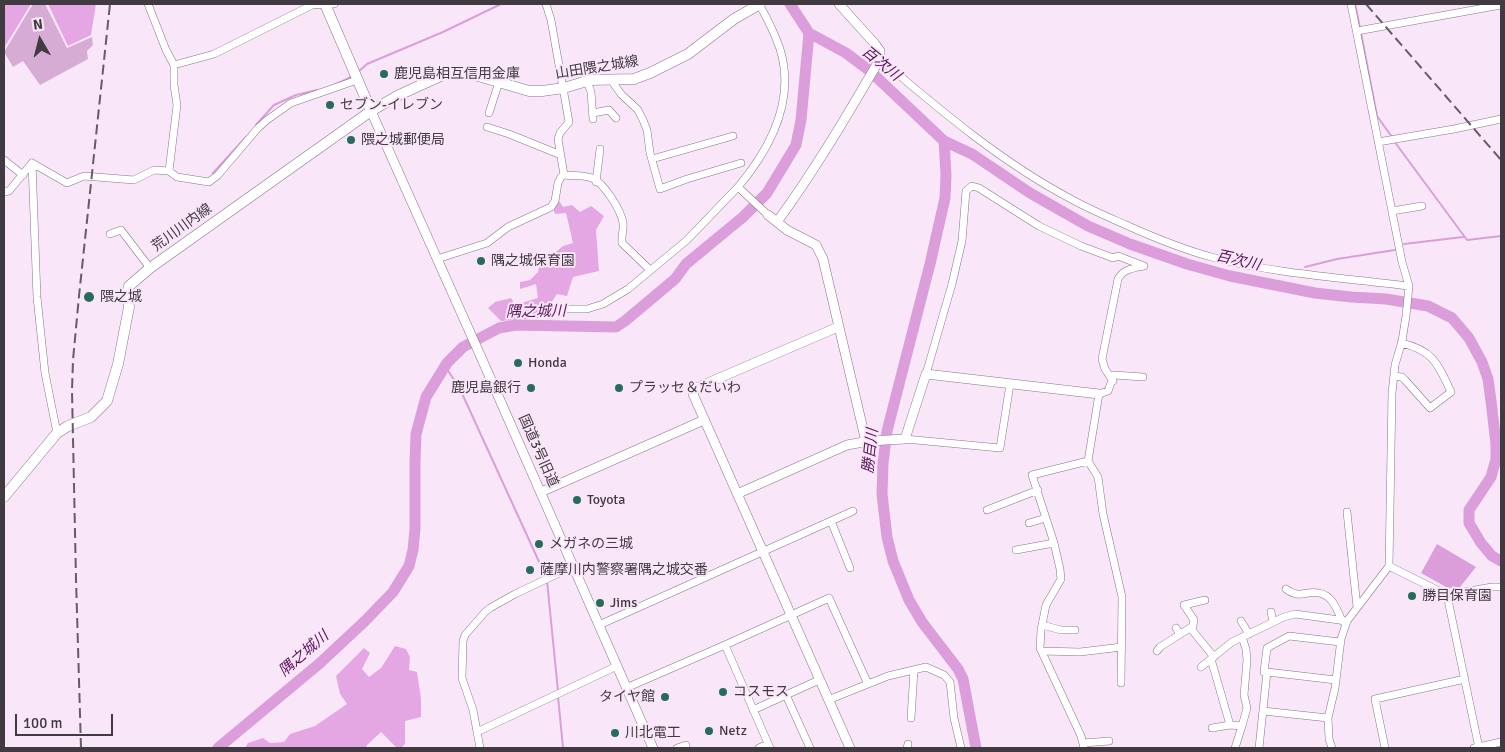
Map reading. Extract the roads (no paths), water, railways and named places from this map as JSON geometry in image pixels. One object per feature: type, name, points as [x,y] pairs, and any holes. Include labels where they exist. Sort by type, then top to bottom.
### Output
[{"type":"main road","points":[[325,4],[370,111]]},
{"type":"main road","name":"山田隈之城線","points":[[370,111],[445,74],[455,72],[468,73],[529,92],[564,88],[588,81],[634,79],[688,54],[734,19],[760,4]]},
{"type":"main road","name":"荒川川内線","points":[[4,497],[57,433],[92,416],[107,401],[118,364],[129,307],[127,294],[129,286],[150,268],[370,111]]},
{"type":"street","points":[[148,4],[174,65],[177,105],[169,171]]},
{"type":"street","points":[[174,65],[214,54],[312,5],[334,4]]},
{"type":"street","points":[[546,4],[551,20],[569,122],[560,133],[558,139],[564,175]]},
{"type":"street","points":[[568,309],[587,309],[603,304],[628,289],[687,240],[739,188],[752,171],[768,145],[777,125],[784,92],[781,50],[760,4]]},
{"type":"street","points":[[777,222],[860,94],[879,60],[880,51],[875,44],[839,4]]},
{"type":"street","points":[[1332,748],[1328,739],[1328,718],[1345,621],[1389,566],[1392,393],[1395,365],[1406,316],[1409,286],[1402,262],[1378,142],[1359,31],[1351,4]]},
{"type":"street","points":[[1359,31],[1501,5]]},
{"type":"street","points":[[879,60],[947,116],[1045,184],[1092,209],[1163,242],[1215,258],[1282,270],[1409,286]]},
{"type":"street","points":[[32,163],[67,184],[84,176],[134,180],[154,170],[169,171],[177,176],[209,182],[218,175],[266,120],[290,103],[355,76]]},
{"type":"street","points":[[612,80],[621,94],[638,110],[643,120],[660,189],[741,163]]},
{"type":"street","points":[[588,81],[593,116],[609,110],[616,118]]},
{"type":"street","points":[[489,114],[499,82]]},
{"type":"street","name":"国道3号旧道","points":[[370,111],[482,357],[653,748]]},
{"type":"street","points":[[1378,142],[1501,119]]},
{"type":"street","points":[[487,127],[561,155]]},
{"type":"street","points":[[652,159],[733,136]]},
{"type":"street","points":[[596,182],[600,149]]},
{"type":"street","points":[[599,160],[607,158]]},
{"type":"street","points":[[4,160],[23,175]]},
{"type":"street","points":[[4,192],[9,191],[32,163]]},
{"type":"street","points":[[32,163],[37,297],[45,373],[57,433]]},
{"type":"street","points":[[564,175],[592,178],[603,186],[620,214],[623,224],[622,243],[650,270]]},
{"type":"street","points":[[437,259],[487,243],[508,228],[550,207],[555,200],[558,183],[564,175]]},
{"type":"street","points":[[903,439],[926,374],[952,284],[962,241],[966,191],[972,186],[979,188],[1039,226],[1081,246],[1113,258],[1118,256],[1144,266],[1125,271],[1118,279],[1102,359],[1105,369],[1113,381]]},
{"type":"street","points":[[739,188],[768,215],[788,230],[816,245],[820,251],[867,441]]},
{"type":"street","points":[[1392,211],[1422,206]]},
{"type":"street","points":[[110,234],[121,230],[150,268]]},
{"type":"street","points":[[838,327],[696,388],[693,394],[850,748]]},
{"type":"street","points":[[1394,376],[1402,377],[1430,408],[1451,392],[1436,362],[1421,349],[1401,343]]},
{"type":"street","points":[[926,374],[1099,394],[1108,391],[1114,375],[1143,377]]},
{"type":"street","points":[[737,494],[847,445],[867,441],[903,439],[1000,448],[1010,384]]},
{"type":"street","points":[[1099,394],[1088,461],[1098,477],[1103,514],[1122,597],[1121,683]]},
{"type":"street","points":[[541,492],[704,420]]},
{"type":"street","points":[[1088,461],[1032,475],[1054,543],[1061,579],[1046,605],[1040,648],[1082,736],[1084,746],[1109,741]]},
{"type":"street","points":[[987,510],[1038,490]]},
{"type":"street","points":[[599,625],[853,511]]},
{"type":"street","points":[[1347,512],[1357,607]]},
{"type":"street","points":[[1029,523],[1046,518]]},
{"type":"street","points":[[831,521],[850,568]]},
{"type":"street","points":[[1016,550],[1054,543]]},
{"type":"street","points":[[480,748],[473,710],[462,678],[465,635],[490,608],[574,566]]},
{"type":"street","points":[[1389,566],[1447,595],[1501,587]]},
{"type":"street","points":[[1286,589],[1292,594],[1315,592],[1326,595],[1345,621]]},
{"type":"street","points":[[1447,595],[1465,679],[1477,748],[1501,742]]},
{"type":"street","points":[[626,688],[829,598],[868,684]]},
{"type":"street","points":[[1205,600],[1184,605],[1194,620],[1192,630],[1213,658],[1230,725]]},
{"type":"street","points":[[1272,612],[1273,622]]},
{"type":"street","points":[[1201,667],[1232,642],[1294,614],[1345,621]]},
{"type":"street","points":[[1235,748],[1247,708],[1244,695],[1247,660],[1246,636],[1241,621]]},
{"type":"street","points":[[1042,625],[1061,630],[1075,630]]},
{"type":"street","points":[[1157,650],[1178,631],[1193,626]]},
{"type":"street","points":[[1336,680],[1264,672],[1267,648],[1289,636],[1340,642]]},
{"type":"street","points":[[726,645],[752,710],[769,746],[758,748]]},
{"type":"street","points":[[1042,651],[1080,652],[1122,647]]},
{"type":"street","points":[[477,732],[617,666]]},
{"type":"street","points":[[828,700],[888,676],[926,667],[944,675],[950,682],[954,718],[962,748]]},
{"type":"street","points":[[911,718],[914,670]]},
{"type":"street","points":[[1259,748],[1267,672]]},
{"type":"street","points":[[1385,748],[1375,699],[1465,679]]},
{"type":"street","points":[[752,710],[819,680]]},
{"type":"street","points":[[786,695],[810,748]]},
{"type":"street","points":[[1263,711],[1328,718]]},
{"type":"street","points":[[1212,728],[1230,725],[1242,726]]},
{"type":"street","points":[[677,748],[686,745]]},
{"type":"waterway","points":[[358,72],[367,64],[443,32],[501,4]]},
{"type":"waterway","name":"隅之城川","points":[[218,748],[320,663],[365,621],[393,592],[409,566],[415,529],[416,434],[426,397],[447,363],[463,347],[499,328],[516,325],[616,327],[675,279],[686,264],[743,217],[767,193],[796,145],[801,120],[809,33],[790,4]]},
{"type":"waterway","points":[[1355,4],[1360,28]]},
{"type":"waterway","name":"百次川","points":[[809,33],[846,53],[870,71],[944,141],[972,154],[1030,193],[1088,226],[1130,244],[1187,264],[1230,276],[1315,293],[1386,299],[1428,306],[1452,318],[1469,338],[1482,362],[1488,379],[1496,444],[1496,459],[1491,477],[1469,510],[1469,523],[1481,543],[1492,556],[1501,561]]},
{"type":"waterway","points":[[1361,33],[1377,116],[1392,137]]},
{"type":"waterway","points":[[334,85],[352,76]]},
{"type":"waterway","points":[[256,125],[274,105],[296,95],[317,90]]},
{"type":"waterway","points":[[213,173],[247,136]]},
{"type":"waterway","name":"勝目川","points":[[944,141],[945,198],[887,431],[882,494],[887,537],[893,561],[909,600],[922,622],[958,669],[963,679],[976,748]]},
{"type":"waterway","points":[[1394,141],[1467,240],[1501,236]]},
{"type":"waterway","points":[[1404,244],[1463,237]]},
{"type":"waterway","points":[[1305,267],[1337,259],[1395,250]]},
{"type":"waterway","points":[[445,366],[460,389],[546,577]]},
{"type":"waterway","points":[[547,581],[558,691]]},
{"type":"waterway","points":[[558,696],[563,748]]},
{"type":"railway","points":[[81,748],[72,391],[73,360],[110,4]]},
{"type":"railway","points":[[1366,4],[1501,160]]},
{"type":"place","name":"鹿児島相互信用金庫","points":[[384,74]]},
{"type":"place","name":"セブン-イレブン","points":[[330,105]]},
{"type":"place","name":"隈之城郵便局","points":[[351,140]]},
{"type":"place","name":"隅之城保育園","points":[[481,261]]},
{"type":"place","name":"隈之城","points":[[89,297]]},
{"type":"place","name":"Honda","points":[[518,363]]},
{"type":"place","name":"鹿児島銀行","points":[[531,388]]},
{"type":"place","name":"プラッセ＆だいわ","points":[[619,388]]},
{"type":"place","name":"Toyota","points":[[577,500]]},
{"type":"place","name":"メガネの三城","points":[[539,544]]},
{"type":"place","name":"薩摩川内警察署隅之城交番","points":[[530,570]]},
{"type":"place","name":"勝目保育園","points":[[1412,596]]},
{"type":"place","name":"Jims","points":[[600,603]]},
{"type":"place","name":"コスモス","points":[[723,692]]},
{"type":"place","name":"タイヤ館","points":[[665,697]]},
{"type":"place","name":"Netz","points":[[709,731]]},
{"type":"place","name":"川北電工","points":[[615,733]]}]
